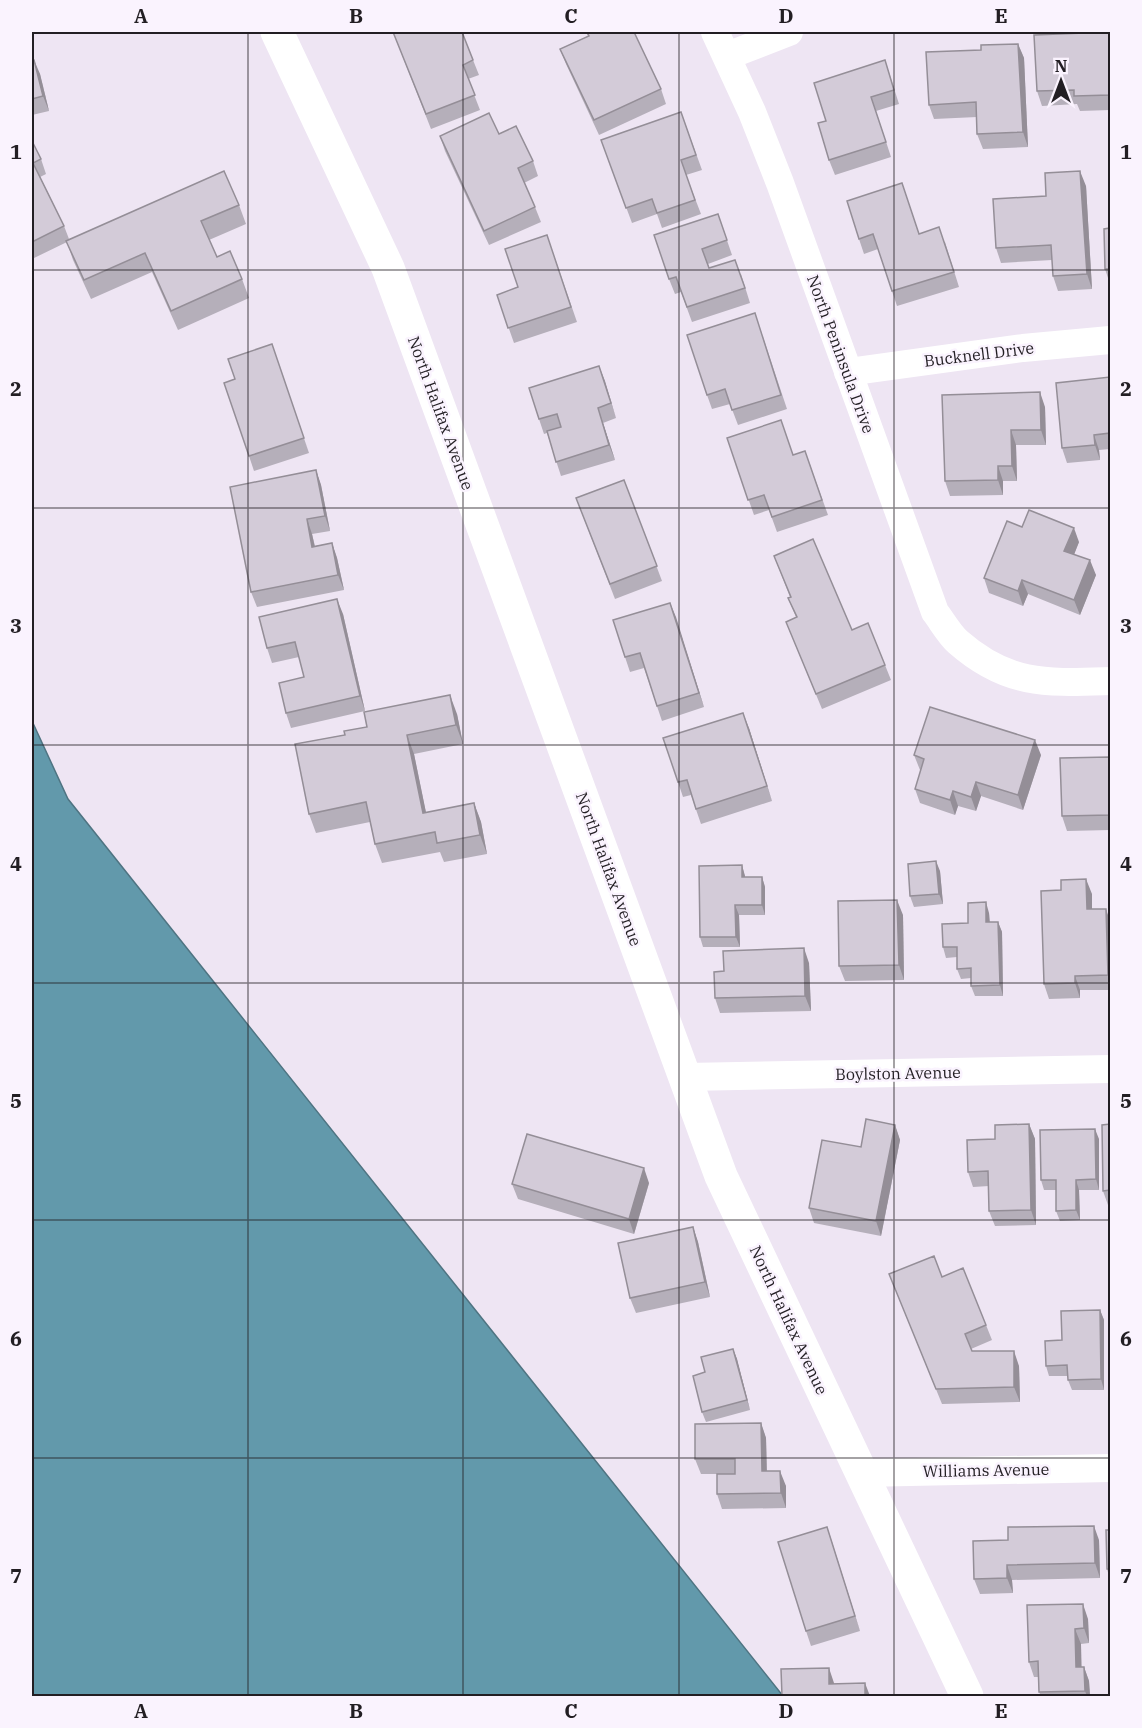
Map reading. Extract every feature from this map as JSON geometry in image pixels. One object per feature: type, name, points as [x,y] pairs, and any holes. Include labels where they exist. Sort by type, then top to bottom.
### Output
[{"type":"street","name":"North Halifax Avenue","points":[[276,32],[388,268],[721,1176],[967,1696]]},
{"type":"street","points":[[721,44],[789,32]]},
{"type":"street","name":"North Peninsula Drive","points":[[721,44],[752,112],[780,183],[935,612],[956,640],[985,662],[1013,676],[1051,682],[1110,681]]},
{"type":"street","name":"Bucknell Drive","points":[[848,372],[1012,349],[1110,340]]},
{"type":"street","name":"Boylston Avenue","points":[[686,1077],[1110,1069]]},
{"type":"street","name":"Williams Avenue","points":[[862,1473],[1110,1468]]},
{"type":"water","points":[[32,721],[68,799],[783,1696],[32,1696]]},
{"type":"building","points":[[393,32],[462,32],[473,60],[463,65],[475,95],[426,114]]},
{"type":"building","points":[[587,32],[634,32],[661,89],[594,120],[560,49],[589,36]]},
{"type":"building","points":[[1110,32],[1110,95],[1074,96],[1074,90],[1037,91],[1034,35]]},
{"type":"building","points":[[1018,44],[1023,132],[977,134],[976,102],[929,105],[926,52],[981,50],[981,45]]},
{"type":"building","points":[[32,60],[34,60],[43,96],[32,99]]},
{"type":"building","points":[[885,60],[894,90],[871,97],[886,142],[829,160],[818,123],[826,121],[814,83]]},
{"type":"building","points":[[681,112],[696,155],[681,160],[695,200],[657,213],[652,199],[626,208],[601,140]]},
{"type":"building","points":[[489,113],[499,134],[516,126],[533,161],[518,168],[535,207],[484,231],[440,136]]},
{"type":"building","points":[[32,141],[41,159],[33,163],[64,226],[32,242]]},
{"type":"building","points":[[224,171],[239,205],[201,221],[217,257],[230,251],[242,279],[171,311],[145,253],[84,280],[66,241]]},
{"type":"building","points":[[1080,171],[1087,274],[1053,276],[1051,245],[996,248],[993,199],[1046,196],[1045,173]]},
{"type":"building","points":[[902,183],[919,234],[939,227],[954,272],[892,291],[873,234],[859,239],[847,201]]},
{"type":"building","points":[[718,214],[727,240],[702,249],[709,268],[735,260],[745,288],[687,307],[676,277],[669,279],[654,235]]},
{"type":"building","points":[[1110,228],[1110,269],[1105,269],[1104,229]]},
{"type":"building","points":[[547,235],[571,307],[508,328],[497,295],[518,287],[505,249]]},
{"type":"building","points":[[755,313],[781,395],[732,410],[725,389],[707,395],[687,335]]},
{"type":"building","points":[[272,344],[304,438],[249,456],[224,383],[235,379],[228,359]]},
{"type":"building","points":[[599,366],[611,403],[598,408],[609,445],[556,462],[547,431],[561,427],[557,414],[539,419],[529,388]]},
{"type":"building","points":[[1110,377],[1110,433],[1094,435],[1095,445],[1062,448],[1056,383]]},
{"type":"building","points":[[1040,392],[1041,430],[1011,430],[1012,466],[998,466],[998,480],[945,481],[942,395]]},
{"type":"building","points":[[781,420],[793,455],[805,451],[822,500],[772,517],[764,495],[748,500],[727,438]]},
{"type":"building","points":[[316,470],[325,516],[307,519],[312,547],[332,543],[338,575],[251,592],[230,487]]},
{"type":"building","points":[[624,480],[657,566],[610,584],[576,498]]},
{"type":"building","points":[[1029,510],[1074,528],[1064,551],[1090,560],[1074,600],[1022,580],[1018,591],[984,578],[1007,521],[1022,527]]},
{"type":"building","points":[[813,539],[852,630],[868,623],[885,665],[816,694],[786,622],[797,617],[774,556]]},
{"type":"building","points":[[337,599],[360,696],[286,713],[279,683],[304,677],[295,642],[267,648],[259,617]]},
{"type":"building","points":[[670,603],[699,693],[657,706],[640,653],[625,657],[613,620]]},
{"type":"building","points":[[450,695],[456,725],[407,735],[423,813],[474,803],[480,835],[437,843],[435,832],[375,844],[366,802],[309,814],[295,744],[345,735],[344,731],[367,727],[364,712]]},
{"type":"building","points":[[930,707],[1035,740],[1018,795],[976,782],[971,797],[953,791],[950,800],[915,789],[924,759],[914,755]]},
{"type":"building","points":[[743,713],[767,786],[696,809],[687,780],[678,782],[663,738]]},
{"type":"building","points":[[1110,757],[1110,815],[1062,816],[1060,758]]},
{"type":"building","points":[[936,861],[939,894],[910,896],[908,864]]},
{"type":"building","points":[[742,865],[742,877],[762,877],[762,905],[735,905],[736,937],[700,937],[699,866]]},
{"type":"building","points":[[1086,879],[1087,909],[1106,909],[1108,975],[1075,976],[1075,983],[1044,984],[1041,891],[1061,890],[1061,880]]},
{"type":"building","points":[[897,900],[899,965],[839,966],[838,901]]},
{"type":"building","points":[[986,902],[986,922],[998,922],[1000,985],[971,986],[971,968],[957,969],[957,947],[943,947],[942,924],[968,923],[968,903]]},
{"type":"building","points":[[804,948],[805,996],[715,998],[714,972],[724,971],[723,951]]},
{"type":"building","points":[[866,1119],[895,1125],[876,1221],[809,1208],[822,1140],[861,1147]]},
{"type":"building","points":[[1029,1124],[1031,1210],[989,1211],[988,1171],[968,1172],[967,1140],[995,1139],[995,1125]]},
{"type":"building","points":[[1110,1124],[1110,1190],[1103,1191],[1102,1125]]},
{"type":"building","points":[[1095,1129],[1096,1179],[1076,1180],[1076,1210],[1056,1211],[1056,1180],[1041,1180],[1040,1130]]},
{"type":"building","points":[[527,1134],[644,1168],[629,1219],[512,1184]]},
{"type":"building","points":[[693,1227],[705,1282],[630,1298],[618,1243]]},
{"type":"building","points":[[934,1256],[942,1277],[963,1268],[986,1325],[965,1334],[972,1351],[1014,1351],[1014,1387],[936,1389],[889,1274]]},
{"type":"building","points":[[1100,1310],[1101,1379],[1068,1380],[1067,1365],[1046,1366],[1045,1341],[1062,1340],[1061,1311]]},
{"type":"building","points":[[1110,1319],[1110,1377],[1109,1377]]},
{"type":"building","points":[[733,1349],[747,1400],[702,1412],[693,1376],[705,1372],[701,1357]]},
{"type":"building","points":[[761,1423],[762,1471],[780,1471],[781,1493],[717,1494],[717,1474],[735,1474],[735,1459],[695,1459],[695,1424]]},
{"type":"building","points":[[1094,1526],[1095,1563],[1007,1565],[1007,1578],[974,1579],[973,1541],[1008,1540],[1008,1527]]},
{"type":"building","points":[[827,1527],[855,1616],[806,1631],[778,1542]]},
{"type":"building","points":[[1106,1530],[1110,1530],[1110,1569],[1107,1569]]},
{"type":"building","points":[[1083,1604],[1084,1628],[1075,1629],[1076,1667],[1084,1667],[1085,1691],[1039,1692],[1038,1661],[1029,1662],[1027,1605]]},
{"type":"building","points":[[829,1668],[829,1684],[865,1683],[865,1696],[782,1696],[781,1669]]}]
